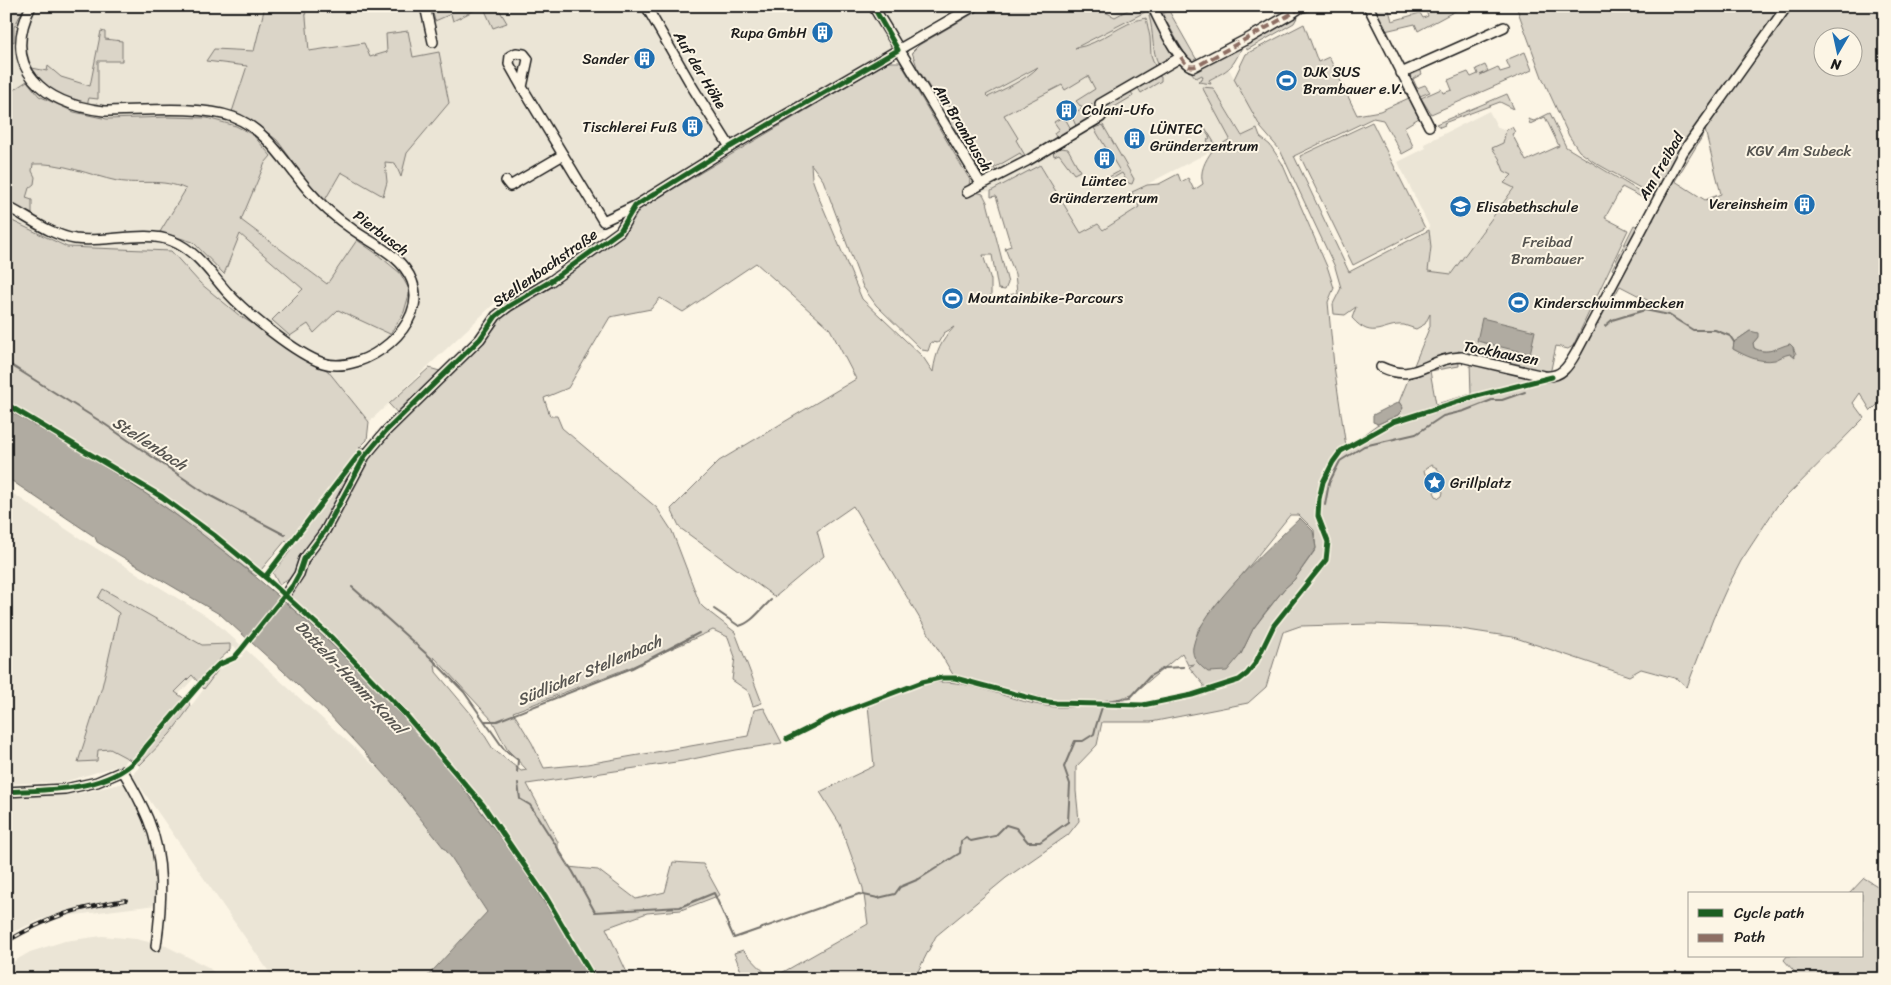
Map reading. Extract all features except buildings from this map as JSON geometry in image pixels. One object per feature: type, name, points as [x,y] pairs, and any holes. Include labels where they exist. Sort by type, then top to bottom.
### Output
[{"type":"street","name":"Pierbusch","points":[[6,206],[55,232],[74,238],[111,240],[155,237],[171,240],[199,258],[237,303],[266,327],[313,359],[324,363],[344,365],[353,363],[368,358],[383,349],[398,336],[407,321],[414,303],[415,292],[412,281],[401,264],[354,231],[324,206],[264,137],[244,122],[233,117],[206,111],[112,112],[91,110],[60,99],[42,89],[27,71],[20,48],[22,24],[30,6]]},
{"type":"street","points":[[426,6],[433,42]]},
{"type":"street","name":"Auf der Höhe","points":[[646,6],[693,88],[730,147]]},
{"type":"street","name":"Am Brambusch","points":[[873,6],[981,184],[1033,157],[1101,117],[1100,104],[1181,57]]},
{"type":"street","name":"Stellenbachstraße","points":[[522,87],[603,221],[635,206],[730,147],[974,6]]},
{"type":"street","points":[[1152,6],[1187,66],[1193,67],[1291,14],[1300,7],[1306,6]]},
{"type":"street","points":[[1368,6],[1429,126]]},
{"type":"street","name":"Am Freibad","points":[[1577,351],[1683,152],[1788,6]]},
{"type":"street","points":[[1401,73],[1504,27]]},
{"type":"street","points":[[506,180],[510,186],[563,155]]},
{"type":"street","points":[[967,192],[981,184]]},
{"type":"street","name":"Stellenbachstraße","points":[[287,592],[299,574],[304,559],[324,531],[365,456],[386,432],[480,339],[496,316],[551,281],[620,231],[635,206]]},
{"type":"street","name":"Tockhausen","points":[[1381,367],[1400,374],[1410,374],[1440,360],[1461,358],[1552,377],[1561,374],[1577,351]]},
{"type":"street","points":[[6,792],[65,789],[97,782],[122,771],[141,805],[153,834],[160,881],[161,905],[156,946]]},
{"type":"shaded area","points":[[6,6],[958,6],[517,282],[369,422],[328,371],[240,316],[200,283],[171,251],[67,247],[6,218]]},
{"type":"shaded area","points":[[1122,6],[1135,6],[1115,18],[1113,14]]},
{"type":"shaded area","points":[[1150,9],[1187,73],[1222,56],[1261,128],[1243,136],[1213,88],[1231,139],[1132,192],[1139,207],[1102,230],[1081,233],[1040,165],[991,191],[979,192],[936,119],[952,115],[986,95]]},
{"type":"shaded area","name":"Elisabethschule","points":[[1489,111],[1498,128],[1506,130],[1503,143],[1492,149],[1499,158],[1504,171],[1512,175],[1504,182],[1514,187],[1451,274],[1428,272],[1431,247],[1429,226],[1398,162],[1426,148],[1424,144]]},
{"type":"shaded area","points":[[6,489],[81,539],[213,620],[389,779],[451,857],[487,912],[425,979],[274,979],[132,775],[170,734],[218,670],[243,656],[234,646],[211,660],[167,707],[124,764],[64,782],[6,784]]},
{"type":"shaded area","points":[[124,783],[150,831],[156,905],[42,919],[6,935],[6,799],[81,793]]},
{"type":"shaded area","points":[[102,936],[136,939],[166,946],[208,967],[221,979],[6,979],[6,966],[30,952],[65,941]]},
{"type":"green space","points":[[6,6],[25,6],[14,27],[14,42],[6,39]]},
{"type":"green space","points":[[265,6],[305,6],[309,51],[364,43],[370,57],[387,52],[386,34],[408,31],[413,57],[439,52],[449,103],[407,153],[401,177],[395,163],[385,162],[387,182],[383,196],[341,172],[325,200],[308,182],[277,140],[252,121],[232,112],[247,66],[206,61],[214,49],[254,51]]},
{"type":"green space","points":[[431,6],[483,6],[453,21],[451,14],[435,21]]},
{"type":"green space","points":[[483,6],[497,6],[507,23],[493,28]]},
{"type":"green space","points":[[986,6],[1093,6],[1115,17],[1135,6],[1141,6],[1145,12],[1075,48],[1093,43],[1128,24],[1146,18],[1151,55],[1155,66],[1091,105],[1090,110],[1081,107],[1076,101],[1095,89],[1088,76],[1065,90],[1062,85],[1004,115],[1018,138],[1016,140],[1026,157],[1024,159],[1020,153],[994,168],[996,171],[986,174],[979,171],[945,112],[950,109],[949,105],[941,106],[917,67],[912,52],[919,45]],"holes":[[[1038,67],[1000,91],[988,97],[986,95]]]},
{"type":"green space","points":[[1388,6],[1392,21],[1420,13],[1423,18],[1428,16],[1425,10],[1437,6],[1455,6],[1457,10],[1418,31],[1415,24],[1385,31],[1375,7]]},
{"type":"green space","points":[[1516,6],[1784,6],[1656,197],[1594,162],[1579,151],[1569,136],[1542,77]]},
{"type":"green space","points":[[1793,6],[1885,7],[1885,397],[1871,411],[1860,393],[1853,403],[1864,418],[1777,506],[1741,561],[1726,590],[1687,687],[1678,679],[1641,669],[1629,676],[1513,637],[1448,627],[1372,624],[1300,626],[1283,632],[1266,687],[1248,703],[1151,722],[1102,722],[1097,745],[1076,767],[1079,821],[1068,835],[1006,878],[936,936],[914,979],[771,979],[868,924],[863,888],[840,824],[820,792],[874,766],[868,705],[911,688],[945,682],[971,686],[1047,706],[1079,706],[955,678],[853,506],[817,531],[824,556],[775,597],[680,528],[671,509],[719,461],[856,379],[830,329],[756,263],[683,312],[660,298],[651,309],[610,317],[568,388],[544,398],[550,416],[557,416],[562,428],[657,508],[672,531],[700,604],[735,632],[762,703],[753,706],[748,691],[732,680],[735,657],[728,637],[713,630],[631,667],[513,712],[532,743],[544,768],[587,764],[748,736],[754,710],[764,708],[782,743],[683,761],[527,784],[558,842],[558,851],[568,867],[598,870],[636,899],[665,892],[673,862],[703,864],[720,895],[681,910],[647,913],[606,928],[630,979],[590,979],[527,876],[466,792],[399,713],[363,675],[287,604],[294,589],[291,581],[286,580],[279,585],[273,573],[291,550],[286,540],[256,576],[172,512],[102,466],[6,409],[6,218],[67,247],[171,251],[200,283],[240,316],[328,371],[369,422],[367,440],[359,448],[370,447],[402,418],[389,404],[429,368],[440,371],[513,307],[616,238],[638,210],[887,62],[900,62],[970,180],[969,185],[965,189],[983,194],[987,202],[1008,283],[1005,290],[998,289],[992,255],[983,255],[991,280],[991,300],[1017,293],[1015,274],[1005,248],[1011,246],[996,196],[991,197],[991,191],[1040,165],[1081,233],[1098,224],[1103,230],[1139,207],[1132,192],[1147,185],[1159,184],[1178,174],[1181,182],[1188,178],[1194,190],[1203,184],[1203,167],[1212,151],[1207,140],[1210,138],[1206,132],[1203,133],[1202,127],[1204,126],[1217,147],[1230,139],[1202,87],[1213,88],[1242,136],[1257,129],[1260,137],[1270,145],[1282,163],[1328,269],[1334,288],[1328,302],[1334,366],[1346,447],[1378,424],[1398,415],[1403,408],[1399,402],[1430,326],[1430,314],[1425,324],[1416,329],[1397,325],[1372,330],[1359,325],[1352,318],[1356,307],[1345,315],[1334,314],[1333,304],[1341,288],[1335,267],[1280,150],[1261,128],[1234,79],[1246,54],[1304,24],[1318,62],[1329,57],[1357,115],[1380,111],[1409,98],[1419,118],[1404,127],[1413,148],[1402,154],[1383,120],[1373,118],[1294,156],[1349,272],[1429,230],[1431,247],[1428,271],[1451,274],[1514,188],[1504,183],[1512,175],[1504,171],[1499,158],[1492,148],[1503,143],[1506,130],[1512,127],[1515,132],[1512,134],[1526,161],[1559,146],[1545,117],[1530,124],[1528,119],[1534,121],[1550,113],[1566,147],[1649,197],[1647,200],[1622,187],[1605,218],[1628,230],[1573,346],[1568,349],[1556,346],[1550,374],[1458,351],[1459,366],[1430,371],[1436,404],[1471,394],[1470,362],[1554,380],[1571,368],[1596,319],[1604,308],[1618,299],[1634,307],[1651,302],[1620,286],[1614,297],[1610,295],[1649,221],[1652,222],[1654,219],[1651,217],[1687,149],[1701,132],[1702,137],[1675,181],[1705,200],[1721,194],[1704,126],[1769,36],[1771,39],[1774,36],[1771,34]],"holes":[[[811,164],[823,180],[863,287],[876,305],[922,350],[928,351],[931,342],[938,343],[944,333],[954,327],[940,347],[933,372],[923,357],[862,299],[812,178]],[[1750,331],[1758,337],[1753,343],[1754,348],[1768,351],[1790,344],[1796,354],[1794,357],[1790,353],[1777,359],[1741,353],[1733,349],[1734,342]],[[1431,465],[1437,468],[1444,478],[1441,484],[1433,478],[1438,489],[1441,489],[1443,492],[1439,498],[1434,492],[1436,490],[1430,477],[1425,474],[1424,470]],[[1290,515],[1299,515],[1314,530],[1316,549],[1294,580],[1284,589],[1253,629],[1241,654],[1193,649],[1198,630]],[[1182,653],[1188,665],[1195,664],[1189,667],[1204,685],[1203,695],[1142,706],[1117,699],[1132,695]],[[434,657],[492,720],[507,749],[527,770],[521,771],[493,749],[472,715],[436,672]]]},
{"type":"green space","points":[[1169,11],[1198,62],[1194,64],[1189,61],[1162,14]]},
{"type":"green space","points":[[1153,14],[1173,53],[1172,58],[1159,65],[1156,59],[1149,16]]},
{"type":"green space","points":[[1298,16],[1294,23],[1247,50],[1246,44]]},
{"type":"green space","points":[[101,31],[105,32],[105,39],[122,41],[122,61],[98,61],[98,99],[89,98],[87,105],[51,91],[37,79],[29,62],[32,68],[47,71],[48,66],[61,77],[90,86]]},
{"type":"green space","points":[[1236,47],[1241,49],[1235,61],[1225,71],[1209,80],[1211,84],[1199,82],[1203,78],[1202,75],[1196,78],[1191,72],[1222,56]]},
{"type":"green space","points":[[1525,52],[1532,70],[1431,114],[1421,98],[1441,89],[1443,93],[1452,90],[1448,80],[1468,72],[1471,77],[1478,74],[1476,69],[1485,65],[1488,71],[1480,75],[1498,67],[1500,72],[1510,69],[1506,60]]},
{"type":"green space","points":[[1420,69],[1422,74],[1413,79],[1417,88],[1425,85],[1430,92],[1420,96],[1410,78],[1411,74]]},
{"type":"green space","points":[[1158,76],[1161,77],[1161,81],[1141,93],[1138,88]]},
{"type":"green space","points":[[27,81],[39,96],[74,112],[107,119],[207,118],[236,126],[253,135],[271,156],[265,163],[241,220],[327,284],[357,240],[377,254],[400,273],[410,291],[404,312],[390,334],[338,310],[314,333],[308,324],[290,336],[272,320],[303,289],[240,234],[224,274],[193,242],[160,232],[186,189],[160,183],[117,181],[65,167],[33,164],[34,184],[29,188],[26,198],[32,200],[32,214],[6,201],[6,95]]},
{"type":"green space","points":[[1131,91],[1133,96],[1111,109],[1106,109],[1106,105]]},
{"type":"green space","points":[[1507,94],[1514,109],[1500,102],[1444,123],[1445,125],[1440,127],[1436,124]]},
{"type":"green space","points":[[1081,109],[1089,111],[1088,117],[1077,128],[1072,117],[1075,112]]},
{"type":"green space","points":[[1061,118],[1066,120],[1072,131],[1060,138],[1056,137],[1054,133],[1059,129],[1054,122]]},
{"type":"green space","points":[[1372,122],[1425,228],[1353,265],[1300,156]]},
{"type":"green space","points":[[1103,125],[1134,179],[1132,184],[1128,183],[1122,173],[1108,181],[1107,178],[1120,171],[1094,128]]},
{"type":"green space","points":[[1061,148],[1068,149],[1080,171],[1074,174],[1059,154],[1054,156],[1053,151]]},
{"type":"green space","points":[[1634,225],[1639,228],[1615,271],[1612,269]]},
{"type":"green space","points":[[103,589],[202,645],[230,644],[230,650],[217,662],[218,670],[204,689],[192,675],[175,692],[189,702],[190,707],[170,734],[140,765],[110,749],[98,750],[97,761],[78,762],[102,687],[119,613],[98,598]]},
{"type":"green space","points":[[1864,878],[1879,887],[1881,921],[1885,922],[1885,979],[1856,977],[1855,979],[1801,979],[1784,960],[1786,958],[1864,958],[1864,892],[1851,892]]},
{"type":"green space","points":[[743,950],[771,979],[744,979],[734,953]]},
{"type":"water","points":[[1482,318],[1535,331],[1530,354],[1477,341]]},
{"type":"water","points":[[1750,331],[1758,333],[1758,337],[1753,343],[1754,348],[1768,351],[1790,344],[1793,347],[1795,358],[1790,354],[1775,360],[1764,361],[1733,349],[1734,342]]},
{"type":"water","points":[[1399,402],[1403,408],[1398,415],[1378,424],[1373,422],[1373,415]]},
{"type":"water","name":"Datteln-Hamm-Kanal","points":[[6,409],[111,471],[172,512],[228,554],[282,599],[334,647],[383,696],[430,748],[474,803],[516,859],[590,979],[425,979],[487,912],[451,857],[389,779],[328,713],[221,615],[97,542],[95,537],[6,477]]},
{"type":"water","points":[[1300,518],[1313,531],[1316,548],[1294,580],[1284,589],[1253,629],[1241,654],[1227,671],[1208,672],[1193,655],[1193,647],[1198,632],[1208,615],[1255,561]]},
{"type":"pier","points":[[282,596],[285,599],[249,643],[246,640]]},
{"type":"waterway","points":[[1605,326],[1612,320],[1645,310],[1669,315],[1693,330],[1715,330],[1730,336],[1734,342]]},
{"type":"waterway","name":"Stellenbach","points":[[6,362],[103,423],[205,493],[285,535]]},
{"type":"waterway","points":[[1325,505],[1329,483],[1340,461],[1364,446],[1416,434],[1443,416],[1464,411],[1492,400],[1502,400],[1525,392]]},
{"type":"waterway","name":"Stellenbach","points":[[352,587],[431,658],[464,692],[504,749],[518,760],[517,772]]},
{"type":"waterway","name":"Südlicher Stellenbach","points":[[714,609],[739,626],[752,619],[771,600]]},
{"type":"waterway","name":"Südlicher Stellenbach","points":[[485,721],[497,721],[632,668],[699,633]]},
{"type":"waterway","points":[[518,783],[520,799],[530,805],[573,872],[595,912],[680,907],[714,893],[734,938],[859,894],[878,898],[895,894],[900,887],[919,879],[960,853],[961,841],[966,838],[971,841],[995,836],[1006,825],[1016,828],[1028,842],[1040,842],[1068,822],[1070,784],[1064,767],[1075,741],[1083,741],[1094,734],[1104,701],[1130,698],[1150,676],[1164,668],[1184,667]]},
{"type":"railway","points":[[6,942],[50,919],[64,914],[92,906],[126,900]]},
{"type":"marked path","points":[[1181,57],[1188,66],[1199,65],[1301,7]]},
{"type":"cycle path","points":[[6,792],[83,785],[119,773],[134,762],[207,676],[218,665],[234,658],[293,585],[304,559],[325,531],[365,456],[386,431],[480,339],[496,316],[551,281],[620,231],[635,206],[730,147],[898,50],[873,6]]},
{"type":"cycle path","points":[[787,739],[835,715],[922,682],[940,678],[955,678],[1041,701],[1056,703],[1143,705],[1192,695],[1239,680],[1255,664],[1274,625],[1326,560],[1328,542],[1318,516],[1319,499],[1323,482],[1341,451],[1393,422],[1473,397],[1552,377]]},
{"type":"cycle path","points":[[6,404],[162,497],[214,535],[265,577],[331,637],[405,714],[483,805],[546,897],[594,979]]},
{"type":"cycle path","points":[[265,577],[360,453]]},
{"type":"place","name":"Rupa GmbH","points":[[823,33]]},
{"type":"place","name":"Sander","points":[[645,59]]},
{"type":"place","name":"DJK SUS Brambauer e.V.","points":[[1287,81]]},
{"type":"place","name":"Colani-Ufo","points":[[1066,110]]},
{"type":"place","name":"Tischlerei Fuß","points":[[693,127]]},
{"type":"place","name":"LÜNTEC Gründerzentrum","points":[[1134,138]]},
{"type":"place","name":"Lüntec Gründerzentrum","points":[[1104,158]]},
{"type":"place","name":"Vereinsheim","points":[[1804,204]]},
{"type":"place","name":"Elisabethschule","points":[[1460,207]]},
{"type":"place","name":"Mountainbike-Parcours","points":[[952,298]]},
{"type":"place","name":"Kinderschwimmbecken","points":[[1518,303]]},
{"type":"place","name":"Grillplatz","points":[[1434,483]]},
{"type":"park label","name":"KGV Am Subeck","points":[[1799,151]]},
{"type":"park label","name":"Freibad Brambauer","points":[[1547,250]]}]
